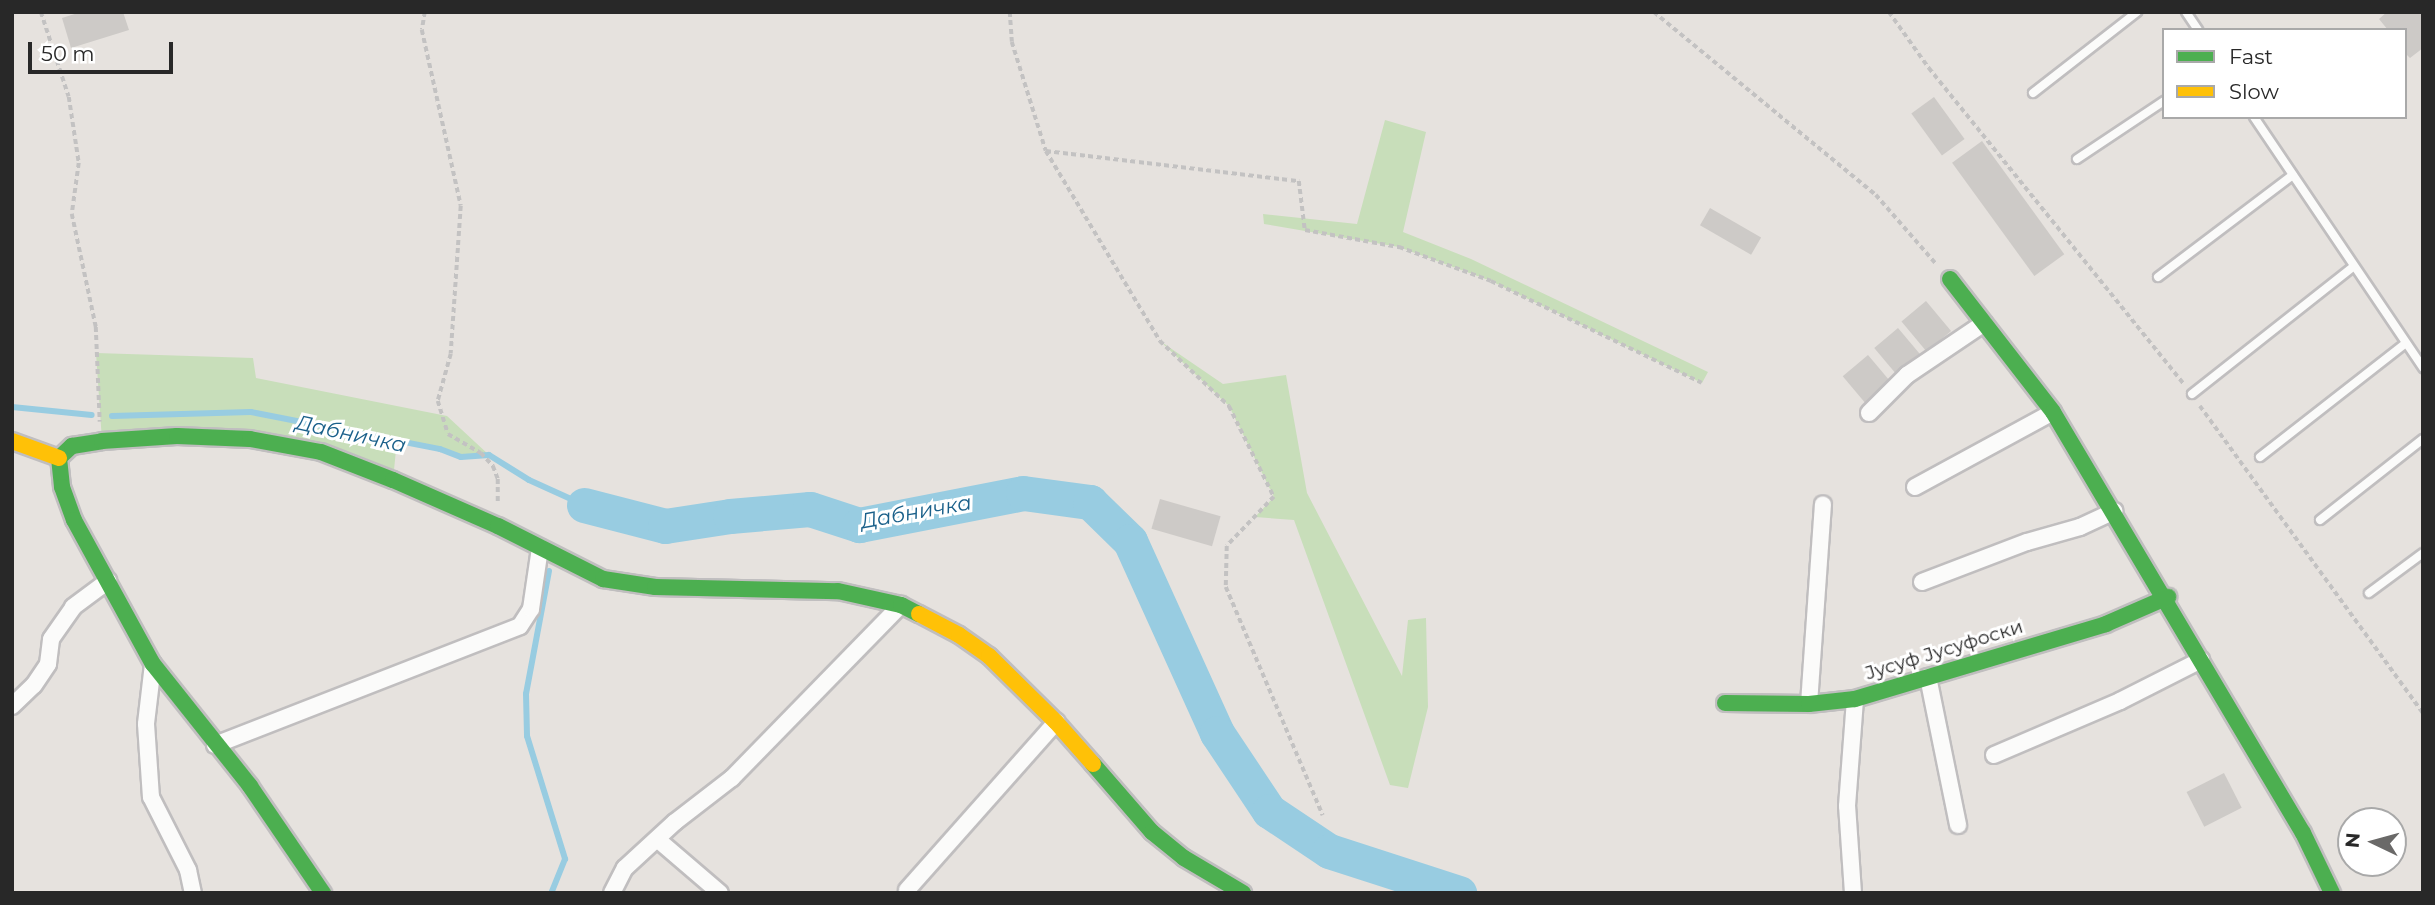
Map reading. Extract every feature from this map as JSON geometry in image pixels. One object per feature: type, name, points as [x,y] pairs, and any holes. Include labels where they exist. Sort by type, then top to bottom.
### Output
[{"type":"street","points":[[1950,279],[2053,412],[2168,597],[2201,660],[2303,833],[2332,893]]},
{"type":"street","points":[[1869,413],[1907,375],[1984,323]]},
{"type":"street","points":[[1915,487],[2053,412]]},
{"type":"street","points":[[59,458],[72,446],[102,441],[177,436],[250,439],[321,452],[498,526],[603,579],[655,587],[838,591],[901,605],[959,635],[989,656],[1056,722],[1152,832],[1224,888],[1243,893]]},
{"type":"street","points":[[12,441],[59,458]]},
{"type":"street","points":[[59,458],[62,487],[74,520],[153,664],[250,786],[323,893]]},
{"type":"street","points":[[1809,704],[1823,504]]},
{"type":"street","points":[[1922,582],[2027,542],[2080,527],[2114,511]]},
{"type":"street","points":[[215,745],[520,626],[531,609],[540,548]]},
{"type":"street","points":[[12,706],[34,685],[48,664],[51,639],[73,607],[108,581]]},
{"type":"street","name":"Јусуф Јусуфоски","points":[[1725,703],[1809,704],[1855,699],[2106,624],[2168,597]]},
{"type":"street","points":[[612,893],[625,868],[733,778],[901,605]]},
{"type":"street","points":[[1994,755],[2120,701],[2201,660]]},
{"type":"street","points":[[153,664],[146,724],[151,797],[188,870],[193,893]]},
{"type":"street","points":[[1928,677],[1958,825]]},
{"type":"street","points":[[1853,893],[1847,806],[1855,699]]},
{"type":"street","points":[[907,890],[1056,722]]},
{"type":"street","points":[[657,839],[719,893]]},
{"type":"lane","points":[[2033,93],[2137,12]]},
{"type":"lane","points":[[2186,12],[2196,28]]},
{"type":"lane","points":[[2077,159],[2162,102]]},
{"type":"lane","points":[[2255,119],[2423,368]]},
{"type":"lane","points":[[2158,277],[2293,175]]},
{"type":"lane","points":[[2192,394],[2354,266]]},
{"type":"lane","points":[[2260,457],[2406,343]]},
{"type":"lane","points":[[2320,520],[2423,439]]},
{"type":"lane","points":[[2369,593],[2423,553]]},
{"type":"path","points":[[41,12],[69,97],[79,163],[72,214],[96,327],[102,441]]},
{"type":"path","points":[[425,12],[422,30],[461,206],[451,354],[438,401],[448,434],[488,459],[498,478],[498,526]]},
{"type":"path","points":[[1010,12],[1012,42],[1046,151],[1160,341],[1229,406],[1274,497],[1227,546],[1226,587],[1323,815]]},
{"type":"path","points":[[1654,12],[1876,195],[1950,279]]},
{"type":"path","points":[[1889,12],[1929,68],[2192,394],[2423,713]]},
{"type":"path","points":[[1046,151],[1299,181],[1305,230],[1399,247],[1491,281],[1702,383]]},
{"type":"green space","points":[[1385,120],[1426,132],[1403,232],[1471,259],[1708,372],[1702,383],[1491,281],[1399,247],[1264,224],[1263,214],[1357,224]]},
{"type":"green space","points":[[1160,341],[1223,384],[1286,375],[1307,493],[1402,676],[1408,620],[1426,618],[1428,707],[1408,788],[1390,785],[1294,520],[1255,517],[1274,497],[1229,406]]},
{"type":"green space","points":[[96,353],[253,358],[256,378],[447,416],[489,455],[461,457],[397,440],[393,480],[321,452],[102,441]]},
{"type":"building","points":[[81,12],[123,12],[129,30],[71,48],[62,18]]},
{"type":"building","points":[[2387,12],[2423,12],[2423,48],[2410,58],[2407,55],[2407,28],[2386,28],[2379,19]]},
{"type":"building","points":[[1934,97],[1965,139],[1942,156],[1911,113]]},
{"type":"building","points":[[1982,141],[2064,254],[2034,276],[1952,163]]},
{"type":"building","points":[[1710,208],[1761,238],[1751,255],[1700,225]]},
{"type":"building","points":[[1926,301],[1951,331],[1927,351],[1901,322]]},
{"type":"building","points":[[1898,328],[1920,355],[1897,375],[1874,348]]},
{"type":"building","points":[[1868,355],[1892,384],[1867,405],[1843,376]]},
{"type":"building","points":[[1160,499],[1221,516],[1212,546],[1151,529]]},
{"type":"building","points":[[2224,773],[2242,808],[2204,827],[2187,792]]},
{"type":"waterway","name":"Дабничка","points":[[12,407],[92,415]]},
{"type":"waterway","name":"Дабничка","points":[[112,416],[251,412],[440,449],[461,457],[489,455],[529,480],[584,505]]},
{"type":"waterway","name":"Дабничка","points":[[584,505],[665,526],[730,516],[810,509],[859,525],[1023,493],[1090,502],[1130,541],[1217,733],[1269,811],[1329,851],[1459,893]]},
{"type":"waterway","points":[[549,571],[526,694],[527,736],[565,859],[551,893]]},
{"type":"traffic: fast","points":[[1950,279],[2053,412],[2303,833],[2332,893]]},
{"type":"traffic: fast","points":[[59,458],[72,446],[102,441],[177,436],[250,439],[321,452],[393,480],[498,526],[603,579],[655,587],[838,591],[901,605],[919,614]]},
{"type":"traffic: fast","points":[[59,458],[62,487],[74,520],[153,664],[250,786],[323,893]]},
{"type":"traffic: fast","points":[[1725,703],[1809,704],[1855,699],[2106,624],[2168,597]]},
{"type":"traffic: fast","points":[[1093,764],[1152,832],[1184,858],[1243,893]]},
{"type":"traffic: slow","points":[[12,441],[59,458]]},
{"type":"traffic: slow","points":[[919,614],[959,635],[989,656],[1056,722],[1093,764]]}]
